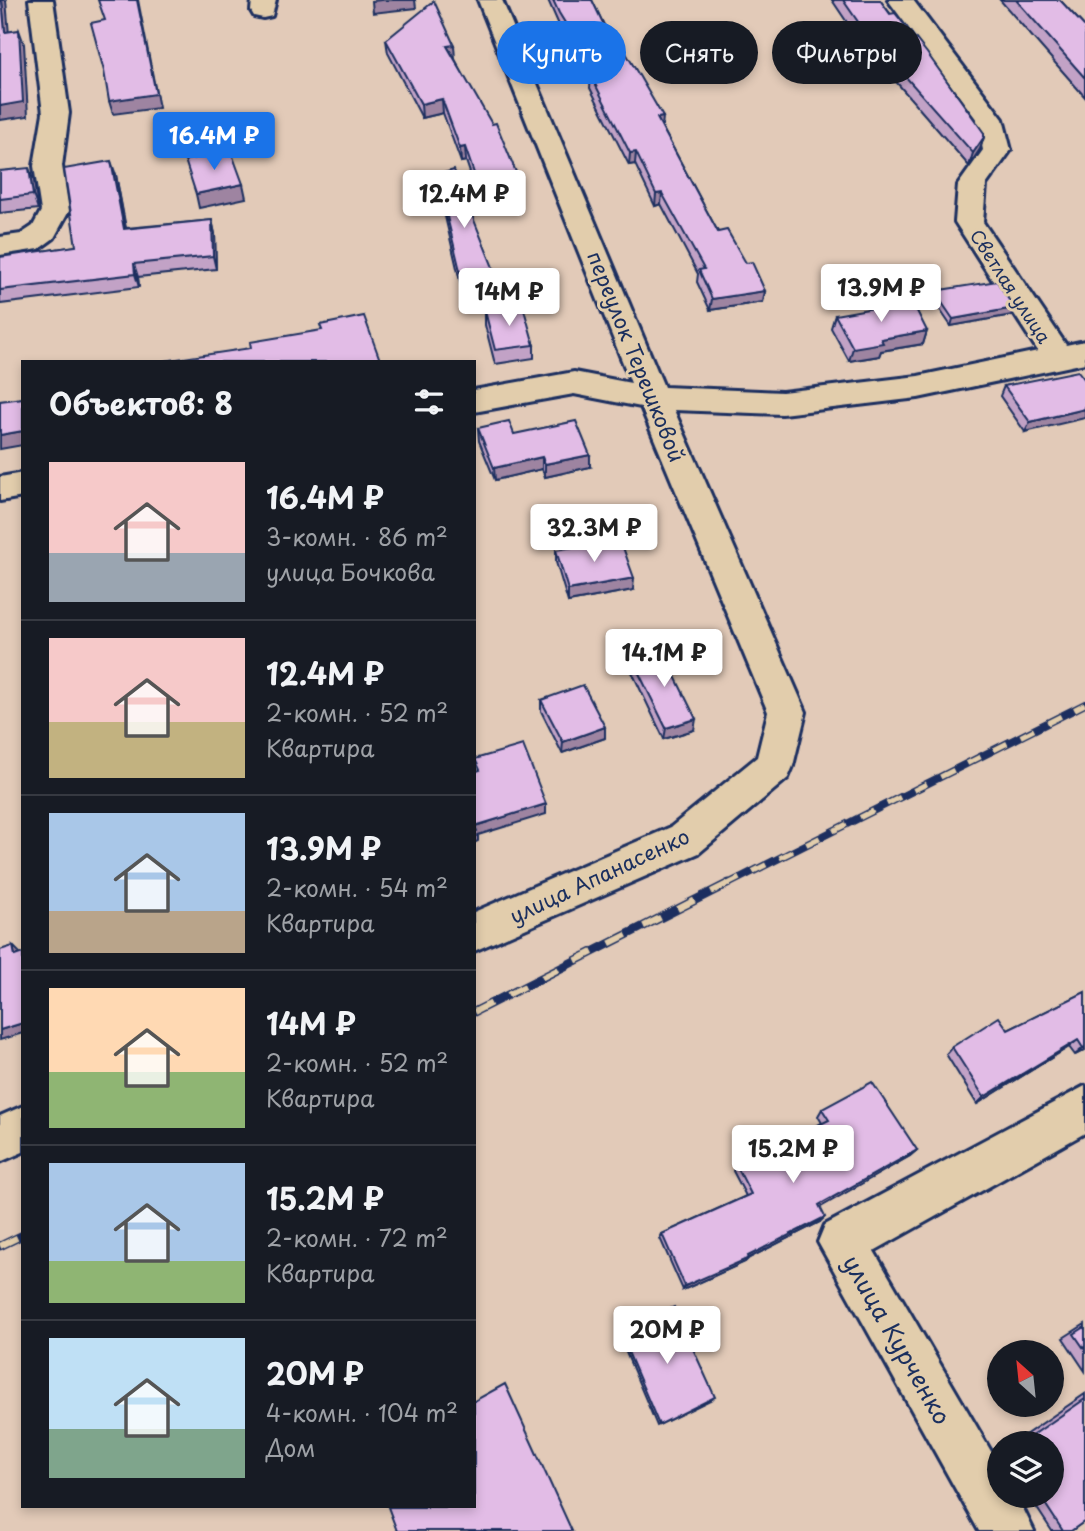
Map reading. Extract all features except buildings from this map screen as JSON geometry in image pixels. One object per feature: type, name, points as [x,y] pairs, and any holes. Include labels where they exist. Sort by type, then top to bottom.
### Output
[{"type":"street","points":[[0,246],[29,242],[44,232],[55,211],[48,166],[56,113],[41,0]]},
{"type":"street","name":"переулок Терешковой","points":[[489,0],[653,398],[787,712]]},
{"type":"street","name":"Светлая улица","points":[[900,0],[990,119],[996,150],[972,185],[970,222],[1071,354]]},
{"type":"street","points":[[476,401],[574,383],[653,398],[782,403],[918,387],[1071,354]]},
{"type":"street","points":[[0,489],[21,485]]},
{"type":"street","name":"улица Апанасенко","points":[[476,931],[685,840],[774,766],[787,712]]},
{"type":"street","name":"улица Курченко","points":[[1008,1531],[842,1242],[1085,1108]]},
{"type":"street","points":[[0,1139],[21,1130]]},
{"type":"railway","points":[[726,885],[1085,704]]},
{"type":"railway","points":[[476,1011],[729,883]]},
{"type":"railway","points":[[0,1246],[21,1236]]}]
